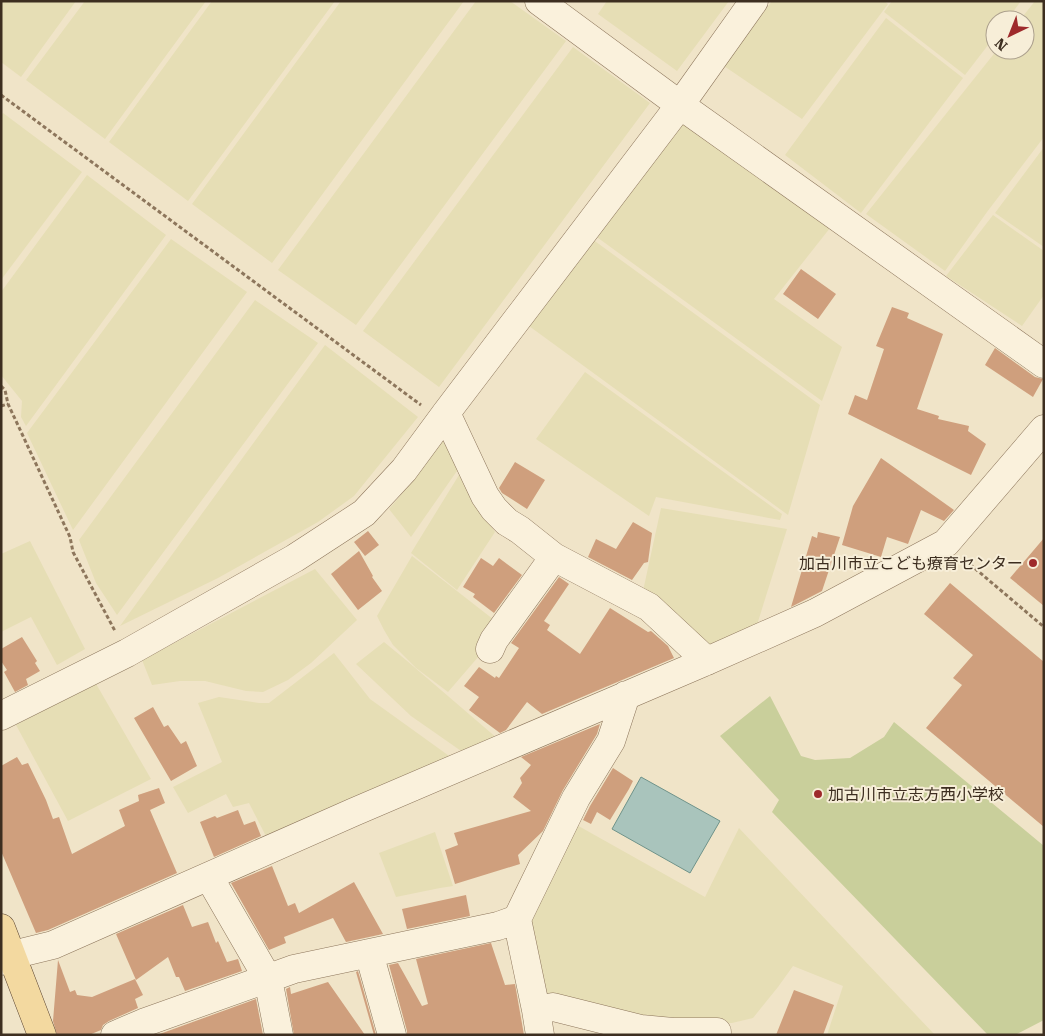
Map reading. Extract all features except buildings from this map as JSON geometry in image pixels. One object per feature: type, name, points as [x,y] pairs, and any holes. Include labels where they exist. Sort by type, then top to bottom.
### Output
[{"type":"main road","points":[[1,928],[7,958],[42,1035]]},
{"type":"street","points":[[539,1],[680,105],[1044,364]]},
{"type":"street","points":[[1,716],[126,653],[295,558],[364,513],[404,470],[680,105],[754,1]]},
{"type":"street","points":[[443,416],[485,496],[494,509],[507,522],[554,557],[584,571],[648,607],[707,661]]},
{"type":"street","points":[[7,958],[54,945],[354,812],[815,613],[946,543],[1044,429]]},
{"type":"street","points":[[490,649],[494,640],[554,557]]},
{"type":"street","points":[[538,1023],[517,919],[576,798],[611,741],[626,695]]},
{"type":"street","points":[[209,877],[268,979],[279,1035]]},
{"type":"street","points":[[115,1035],[145,1029],[294,969],[498,926],[517,919]]},
{"type":"street","points":[[369,954],[392,1035]]},
{"type":"street","points":[[538,1023],[553,1007],[641,1029],[674,1032],[717,1032]]},
{"type":"path","points":[[1,95],[443,416]]},
{"type":"path","points":[[1,386],[5,390],[8,404],[70,537],[73,552],[126,653]]},
{"type":"path","points":[[1,406],[8,404]]},
{"type":"path","points":[[946,543],[1044,627]]},
{"type":"shaded area","points":[[1,1],[76,1],[21,77],[1,62]]},
{"type":"shaded area","points":[[85,1],[206,1],[105,139],[26,80]]},
{"type":"shaded area","points":[[212,1],[335,1],[188,201],[109,142]]},
{"type":"shaded area","points":[[341,1],[464,1],[272,263],[192,204]]},
{"type":"shaded area","points":[[476,1],[510,1],[566,41],[356,325],[278,270]]},
{"type":"shaded area","points":[[607,1],[729,1],[677,71],[598,14]]},
{"type":"shaded area","points":[[772,1],[884,1],[888,4],[802,119],[724,66]]},
{"type":"shaded area","points":[[892,1],[1021,1],[1014,10],[985,10],[985,49],[965,75],[884,12]]},
{"type":"shaded area","points":[[1035,1],[1044,1],[1044,137],[945,271],[866,214],[989,60],[1035,60],[1035,10],[1028,10]]},
{"type":"shaded area","points":[[886,18],[963,78],[861,213],[785,155]]},
{"type":"shaded area","points":[[573,47],[650,103],[439,387],[363,331]]},
{"type":"shaded area","points":[[3,113],[82,172],[1,280],[1,116]]},
{"type":"shaded area","points":[[681,121],[830,228],[774,299],[842,347],[822,401],[594,235]]},
{"type":"shaded area","points":[[1044,147],[1044,247],[995,213]]},
{"type":"shaded area","points":[[87,175],[166,235],[26,426],[21,417],[22,401],[1,375],[1,292]]},
{"type":"shaded area","points":[[993,215],[1044,251],[1044,295],[1022,326],[946,276]]},
{"type":"shaded area","points":[[171,239],[247,292],[73,530],[27,433]]},
{"type":"shaded area","points":[[592,239],[820,405],[788,515],[529,326]]},
{"type":"shaded area","points":[[255,300],[318,343],[117,615],[96,583],[79,540]]},
{"type":"shaded area","points":[[325,345],[418,417],[354,496],[318,522],[218,578],[120,626]]},
{"type":"shaded area","points":[[585,372],[782,514],[780,520],[656,497],[649,516],[536,439]]},
{"type":"shaded area","points":[[443,440],[459,468],[411,537],[389,509],[417,476]]},
{"type":"shaded area","points":[[459,475],[495,532],[457,590],[411,553]]},
{"type":"shaded area","points":[[661,508],[787,529],[756,628],[703,650],[643,591]]},
{"type":"shaded area","points":[[30,541],[85,649],[57,665],[31,617],[1,632],[1,554]]},
{"type":"shaded area","points":[[412,556],[498,623],[479,656],[448,692],[416,668],[393,645],[377,616]]},
{"type":"shaded area","points":[[315,569],[357,620],[311,663],[288,680],[263,692],[246,691],[205,681],[180,681],[152,685],[142,660]]},
{"type":"shaded area","points":[[384,642],[498,739],[464,753],[411,716],[356,664]]},
{"type":"shaded area","points":[[334,653],[370,699],[452,758],[269,842],[249,803],[233,807],[226,794],[188,813],[173,787],[222,762],[198,703],[219,697],[269,703]]},
{"type":"shaded area","points":[[95,682],[151,779],[68,821],[16,725]]},
{"type":"shaded area","points":[[575,824],[705,897],[739,828],[935,1035],[827,1035],[843,986],[793,966],[753,1018],[732,1023],[643,1024],[542,1001],[528,922]]},
{"type":"shaded area","points":[[435,832],[453,886],[396,897],[379,853]]},
{"type":"green space","points":[[770,696],[801,756],[815,760],[850,758],[884,737],[894,722],[1044,846],[1044,1020],[1015,1035],[988,1035],[772,812],[779,800],[720,736]]},
{"type":"water","points":[[641,777],[720,821],[690,873],[612,829]]},
{"type":"place","name":"加古川市立こども療育センター","points":[[1033,563]]},
{"type":"place","name":"加古川市立志方西小学校","points":[[818,794]]}]
